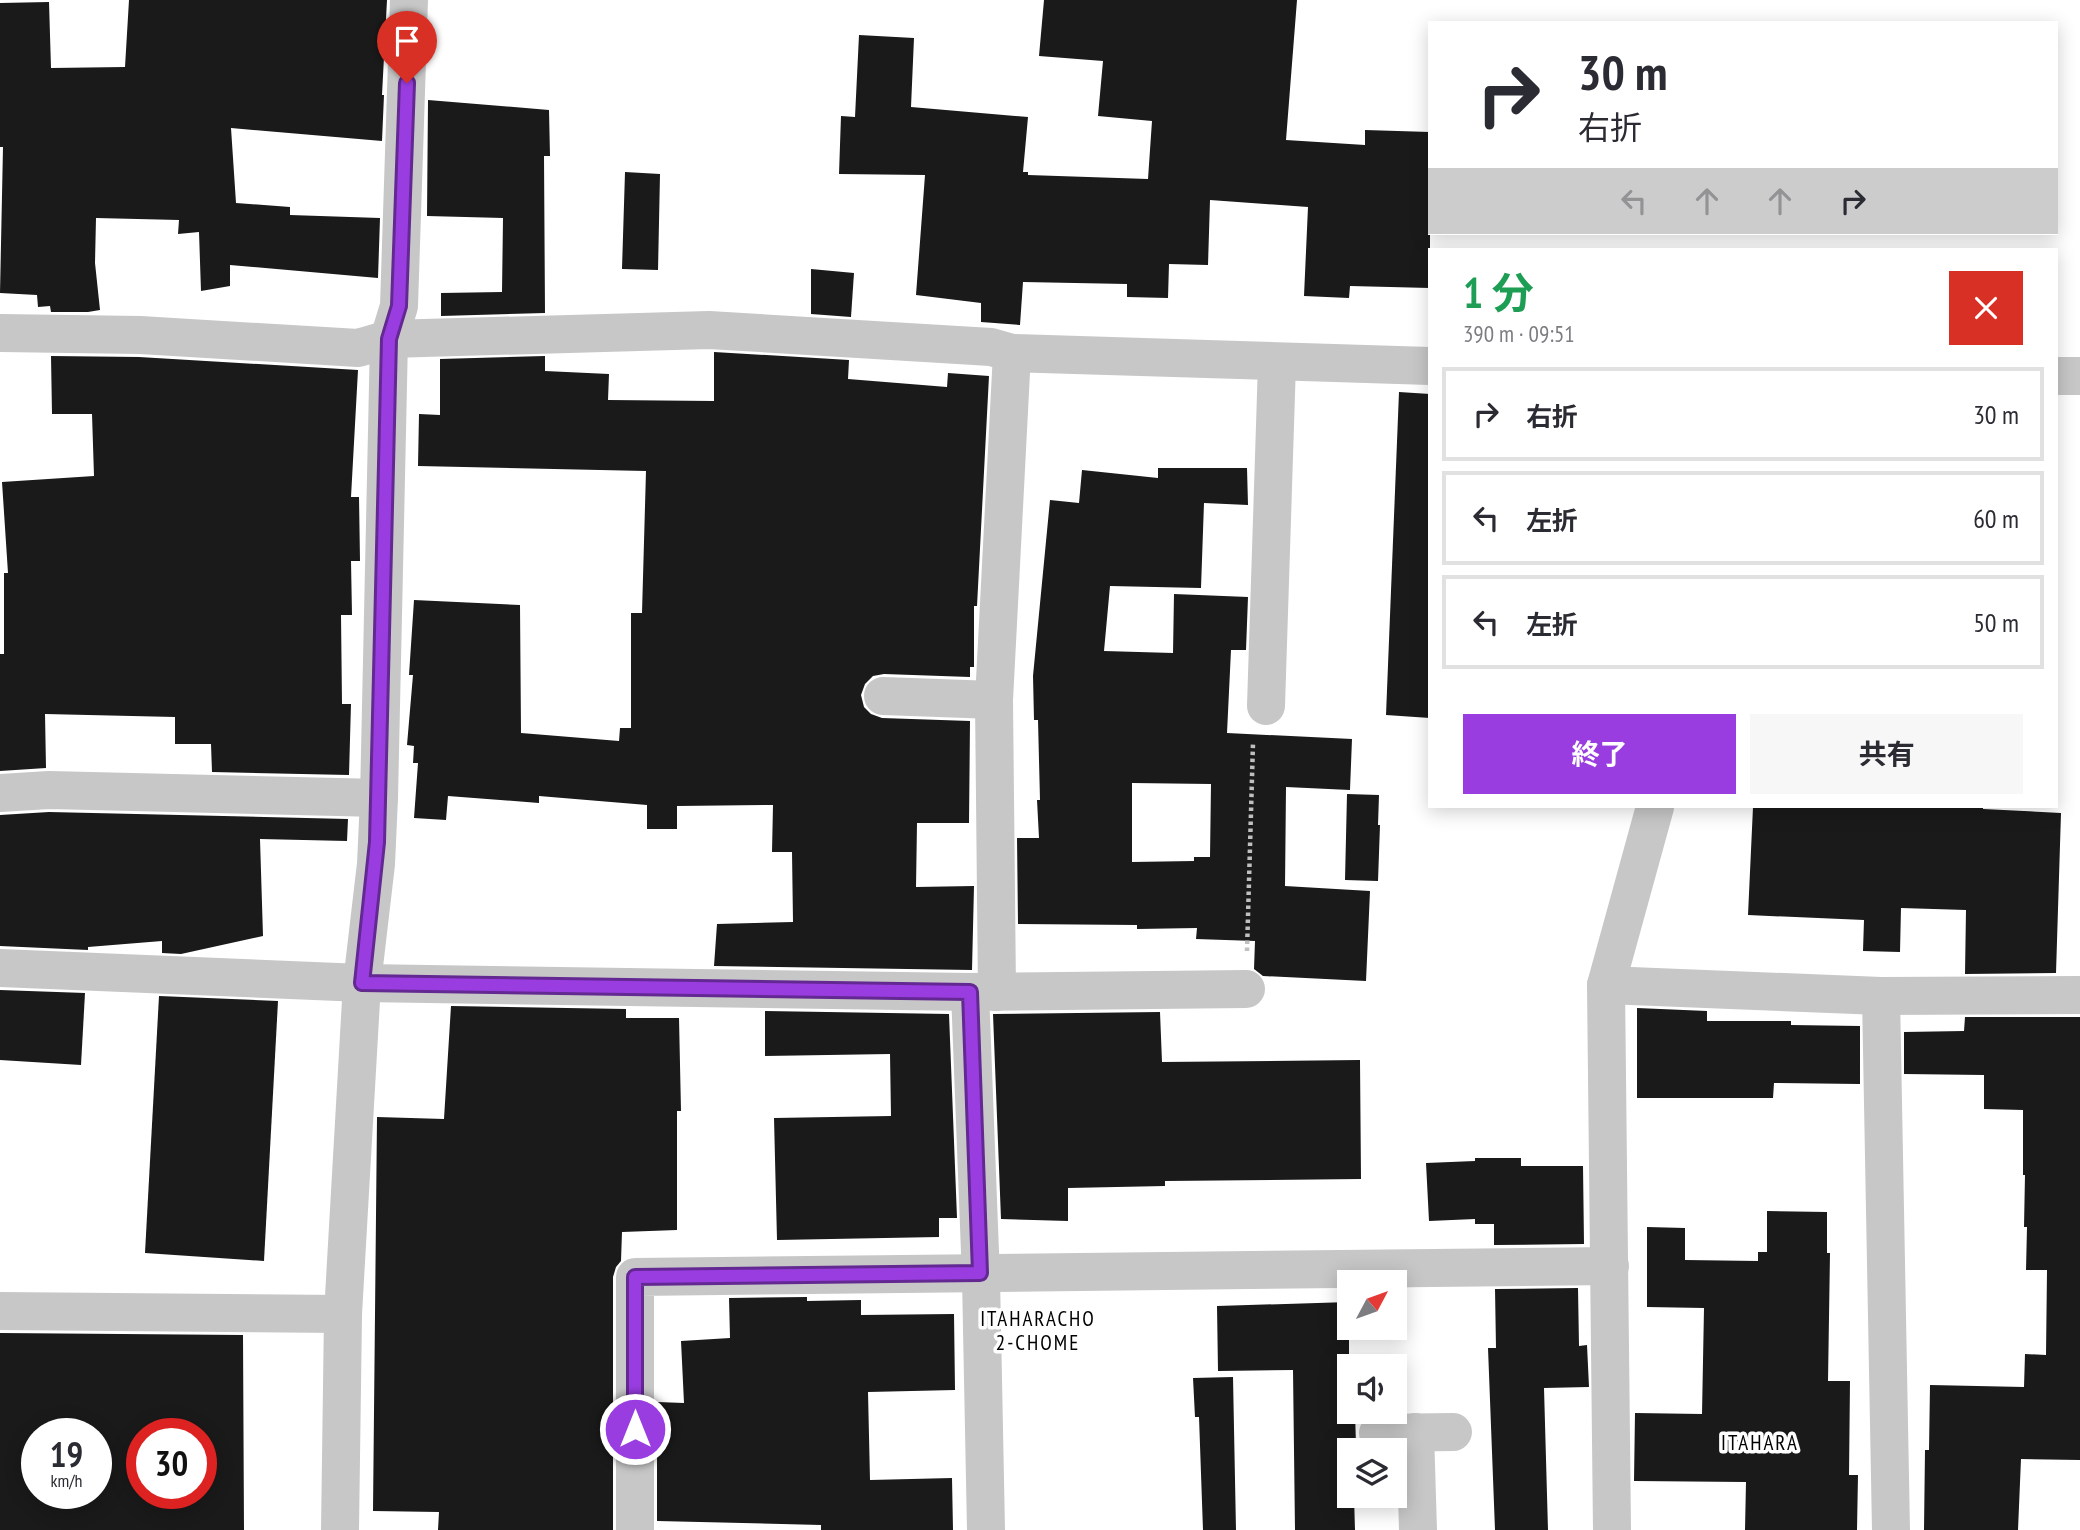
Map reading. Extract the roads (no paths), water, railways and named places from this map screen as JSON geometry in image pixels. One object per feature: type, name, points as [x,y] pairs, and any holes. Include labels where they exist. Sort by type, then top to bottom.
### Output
[{"type":"street","points":[[340,1530],[343,1314],[362,983],[376,864],[389,339],[399,306],[410,0]]},
{"type":"street","points":[[0,333],[139,335],[358,348],[389,339],[709,330],[991,347],[1012,354],[1428,366]]},
{"type":"street","points":[[986,1530],[980,1273],[983,992],[994,701],[1012,354]]},
{"type":"street","points":[[1266,706],[1277,363]]},
{"type":"street","points":[[2058,376],[2080,376]]},
{"type":"street","points":[[883,696],[994,701]]},
{"type":"street","points":[[0,793],[49,790],[379,798]]},
{"type":"street","points":[[1612,1530],[1606,985],[1656,808]]},
{"type":"street","points":[[0,968],[362,983],[983,992],[1247,989]]},
{"type":"street","points":[[1606,985],[1881,996],[2080,995]]},
{"type":"street","points":[[1881,996],[1891,1530]]},
{"type":"street","points":[[635,1530],[635,1277],[1610,1266]]},
{"type":"street","points":[[0,1311],[343,1314]]},
{"type":"street","points":[[1418,1530],[1396,1432],[1453,1432]]},
{"type":"district","name":"ITAHARACHO 2-CHOME","points":[[1038,1330]]},
{"type":"district","name":"ITAHARA","points":[[1760,1442]]}]
